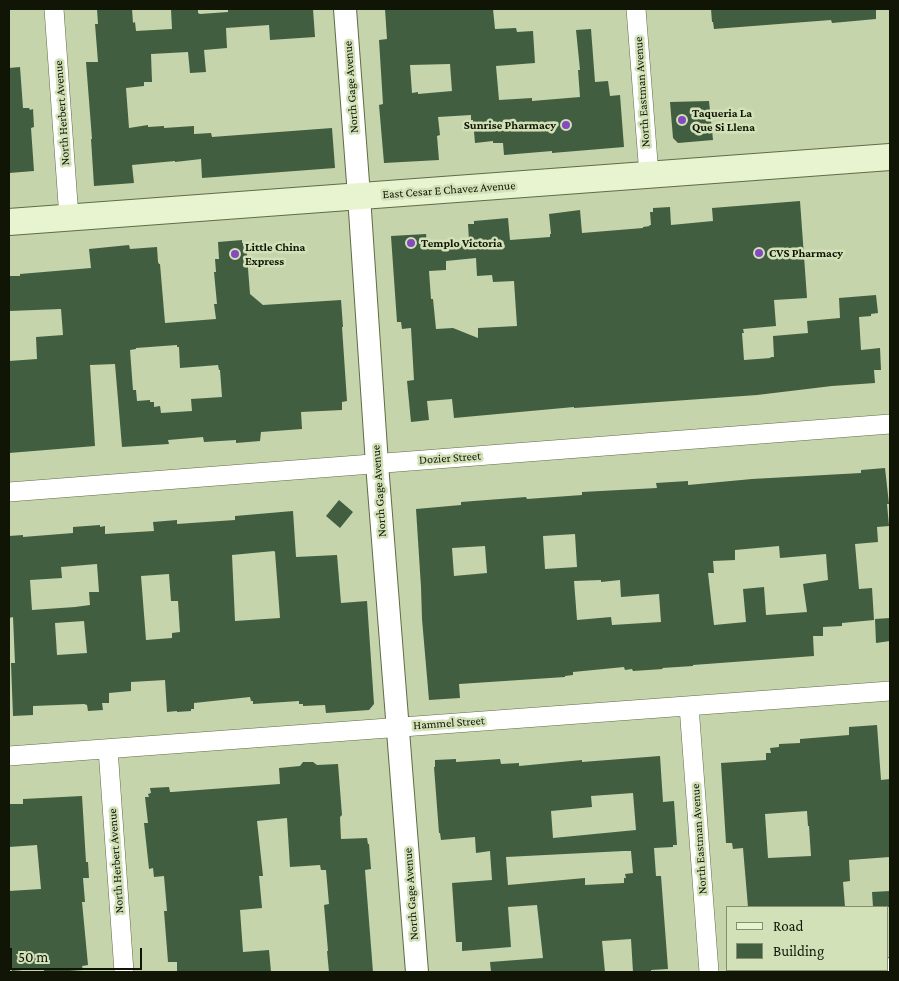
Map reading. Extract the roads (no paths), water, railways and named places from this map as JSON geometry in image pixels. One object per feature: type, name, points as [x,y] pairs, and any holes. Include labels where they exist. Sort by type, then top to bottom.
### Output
[{"type":"main road","name":"East Cesar E Chavez Avenue","points":[[9,222],[890,157]]},
{"type":"street","name":"North Herbert Avenue","points":[[54,9],[69,218]]},
{"type":"street","name":"North Gage Avenue","points":[[345,9],[377,464],[417,972]]},
{"type":"street","name":"North Eastman Avenue","points":[[636,9],[649,175]]},
{"type":"street","name":"Dozier Street","points":[[9,492],[890,424]]},
{"type":"street","name":"Hammel Street","points":[[9,756],[890,690]]},
{"type":"street","name":"North Eastman Avenue","points":[[689,706],[709,972]]},
{"type":"street","name":"North Herbert Avenue","points":[[108,749],[124,972]]},
{"type":"place","name":"Taqueria La Que Si Llena","points":[[682,120]]},
{"type":"place","name":"Sunrise Pharmacy","points":[[566,125]]},
{"type":"place","name":"Templo Victoria","points":[[411,243]]},
{"type":"place","name":"CVS Pharmacy","points":[[759,253]]},
{"type":"place","name":"Little China Express","points":[[235,254]]}]
